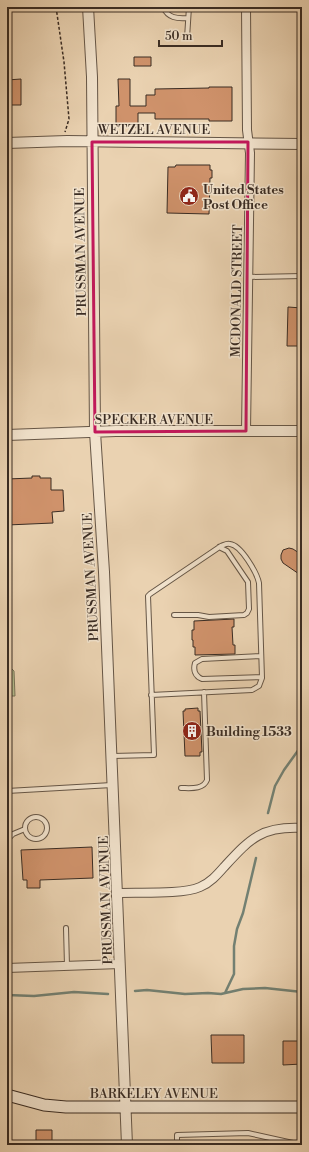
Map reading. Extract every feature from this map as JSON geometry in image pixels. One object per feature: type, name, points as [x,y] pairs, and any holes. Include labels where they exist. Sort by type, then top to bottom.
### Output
[{"type":"main road","name":"BARKELEY AVENUE","points":[[7,1095],[44,1105],[66,1107],[302,1107]]},
{"type":"street","name":"PRUSSMAN AVENUE","points":[[88,7],[92,78],[95,432],[104,572],[127,1145]]},
{"type":"street","name":"MCDONALD STREET","points":[[246,7],[248,142],[250,153],[246,432]]},
{"type":"street","name":"WETZEL AVENUE","points":[[7,143],[68,141],[248,142],[302,144]]},
{"type":"street","name":"SPECKER AVENUE","points":[[7,435],[95,432],[302,431]]},
{"type":"street","points":[[118,893],[179,892],[200,887],[214,878],[244,846],[259,834],[272,829],[302,828]]},
{"type":"street","points":[[7,968],[120,964]]},
{"type":"lane","points":[[163,7],[167,14],[171,17],[178,19],[188,18]]},
{"type":"lane","points":[[187,38],[188,7]]},
{"type":"lane","points":[[248,277],[302,276]]},
{"type":"lane","points":[[112,756],[154,755],[148,596],[219,547],[229,543],[236,546],[257,574],[259,583],[262,677],[259,686],[252,690],[152,695]]},
{"type":"lane","points":[[174,615],[198,615],[208,617],[244,615],[248,613],[248,582],[227,551],[219,547]]},
{"type":"lane","points":[[261,656],[202,659],[195,663],[194,668],[196,675],[202,679],[262,677]]},
{"type":"lane","points":[[181,788],[199,788],[204,786],[207,782],[204,692]]},
{"type":"lane","points":[[7,791],[113,785]]},
{"type":"lane","points":[[7,840],[13,834],[25,828],[27,821],[33,817],[42,819],[46,826],[45,833],[42,837],[37,839],[29,837],[25,828]]},
{"type":"lane","points":[[66,928],[67,966]]},
{"type":"lane","points":[[177,1145],[177,1135],[248,1133],[302,1145]]},
{"type":"path","points":[[56,7],[64,62],[69,119],[65,132]]},
{"type":"path","points":[[7,354],[9,380]]},
{"type":"highlighted area","points":[[92,142],[248,142],[246,431],[95,432]]},
{"type":"green space","points":[[7,668],[11,668],[14,671],[15,696],[7,696]]},
{"type":"building","points":[[134,57],[151,57],[151,66],[134,66]]},
{"type":"building","points":[[21,79],[21,105],[7,105],[7,80]]},
{"type":"building","points":[[118,79],[130,79],[130,106],[146,106],[146,95],[155,95],[155,89],[232,87],[232,121],[209,121],[209,119],[155,119],[155,113],[138,113],[138,127],[116,127],[116,106],[119,106]]},
{"type":"building","name":"United States Post Office","points":[[176,165],[210,165],[210,170],[212,170],[212,178],[210,178],[209,214],[167,213],[168,167],[175,167]]},
{"type":"building","points":[[288,307],[302,308],[302,346],[287,346]]},
{"type":"building","points":[[32,476],[51,478],[51,490],[63,490],[64,511],[52,512],[53,523],[7,525],[7,479],[32,478]]},
{"type":"building","points":[[289,548],[302,555],[302,576],[283,563],[281,559],[283,550]]},
{"type":"building","points":[[234,619],[234,627],[232,627],[235,654],[195,655],[195,647],[193,647],[192,640],[194,621]]},
{"type":"building","name":"Building 1533","points":[[198,708],[198,711],[200,711],[202,752],[200,752],[200,756],[185,756],[183,711],[185,711],[185,709]]},
{"type":"building","points":[[92,847],[93,878],[40,880],[40,888],[27,888],[27,880],[23,880],[21,850]]},
{"type":"building","points":[[211,1035],[244,1035],[244,1063],[212,1063]]},
{"type":"building","points":[[283,1041],[302,1041],[302,1064],[283,1065]]},
{"type":"building","points":[[36,1130],[52,1130],[52,1145],[36,1145]]},
{"type":"waterway","points":[[268,813],[275,786],[284,770],[302,745]]},
{"type":"waterway","points":[[225,993],[234,974],[234,946],[237,929],[243,913],[256,858]]},
{"type":"waterway","points":[[135,991],[147,990],[185,994],[221,994],[243,989],[265,988],[302,992]]},
{"type":"waterway","points":[[7,995],[34,996],[74,992],[108,994]]},
{"type":"place","name":"United States Post Office","points":[[189,196]]},
{"type":"place","name":"Building 1533","points":[[192,731]]}]
